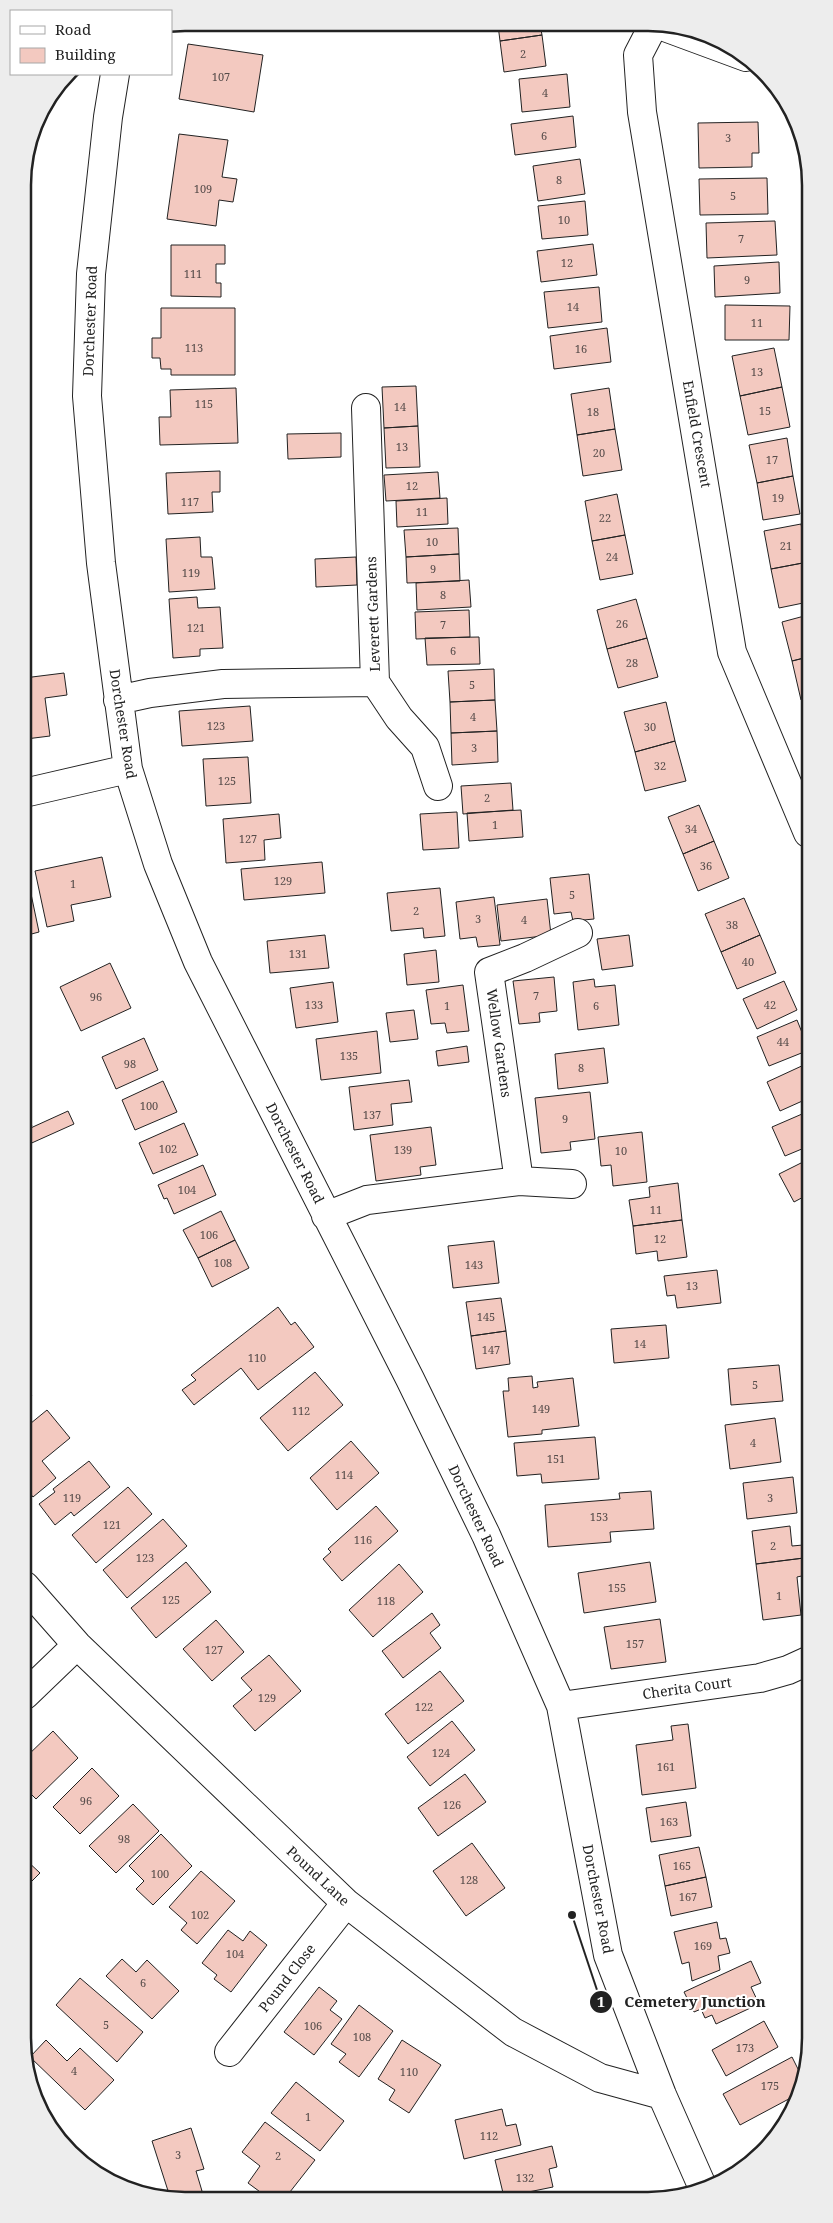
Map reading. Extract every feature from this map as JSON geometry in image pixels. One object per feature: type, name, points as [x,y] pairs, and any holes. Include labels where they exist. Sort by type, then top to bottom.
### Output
[{"type":"street","name":"Enfield Crescent","points":[[650,31],[638,56],[642,112],[732,652],[802,818]]},
{"type":"street","name":"Dorchester Road","points":[[115,75],[108,117],[91,274],[87,396],[100,563],[128,769],[158,864],[198,962],[486,1535],[561,1706],[608,1955],[662,2095],[700,2182]]},
{"type":"street","name":"Leverett Gardens","points":[[118,700],[150,693],[223,684],[375,682],[366,408]]},
{"type":"street","points":[[375,682],[399,718],[425,747],[438,786]]},
{"type":"street","points":[[32,791],[128,769]]},
{"type":"street","name":"Wellow Gardens","points":[[519,1181],[489,972],[526,958],[578,933]]},
{"type":"street","points":[[326,1216],[367,1200],[519,1181],[572,1184]]},
{"type":"street","name":"Pound Lane","points":[[31,1593],[77,1645],[346,1903],[513,2032],[600,2078],[662,2095]]},
{"type":"street","points":[[31,1688],[77,1645]]},
{"type":"street","name":"Cherita Court","points":[[561,1706],[760,1678],[801,1664]]},
{"type":"street","name":"Pound Close","points":[[229,2052],[346,1903]]},
{"type":"building","points":[[499,31],[541,31],[542,35],[500,41]]},
{"type":"building","points":[[542,35],[546,66],[504,72],[500,41]]},
{"type":"building","points":[[188,44],[263,55],[254,112],[179,99]]},
{"type":"building","points":[[567,74],[570,107],[522,112],[519,79]]},
{"type":"building","points":[[573,116],[576,147],[515,155],[511,124]]},
{"type":"building","points":[[758,122],[759,153],[752,153],[752,167],[699,168],[698,123]]},
{"type":"building","points":[[179,134],[228,140],[222,177],[237,179],[233,202],[219,200],[216,226],[167,219]]},
{"type":"building","points":[[580,159],[585,194],[538,201],[533,166]]},
{"type":"building","points":[[767,178],[768,214],[700,215],[699,179]]},
{"type":"building","points":[[585,201],[588,235],[542,239],[538,206]]},
{"type":"building","points":[[775,221],[777,255],[707,258],[706,223]]},
{"type":"building","points":[[593,244],[597,275],[541,282],[537,251]]},
{"type":"building","points":[[171,245],[225,245],[225,264],[216,264],[216,283],[221,283],[221,297],[171,296]]},
{"type":"building","points":[[779,262],[780,293],[715,297],[714,266]]},
{"type":"building","points":[[599,287],[602,322],[548,328],[544,292]]},
{"type":"building","points":[[725,305],[790,306],[789,340],[725,340]]},
{"type":"building","points":[[161,308],[235,308],[235,375],[171,375],[171,369],[161,369],[160,358],[152,358],[152,338],[161,338]]},
{"type":"building","points":[[607,328],[611,362],[554,369],[550,336]]},
{"type":"building","points":[[774,348],[782,387],[740,396],[732,356]]},
{"type":"building","points":[[416,386],[418,426],[384,428],[382,387]]},
{"type":"building","points":[[782,387],[790,427],[748,435],[740,396]]},
{"type":"building","points":[[236,388],[238,443],[160,445],[159,417],[171,417],[170,390]]},
{"type":"building","points":[[609,388],[615,429],[577,435],[571,394]]},
{"type":"building","points":[[418,426],[420,467],[386,468],[384,428]]},
{"type":"building","points":[[615,429],[622,470],[583,476],[577,435]]},
{"type":"building","points":[[341,433],[341,457],[288,459],[287,434]]},
{"type":"building","points":[[787,438],[793,476],[757,483],[749,445]]},
{"type":"building","points":[[220,471],[220,492],[212,492],[213,512],[168,514],[166,473]]},
{"type":"building","points":[[438,472],[440,498],[386,501],[384,475]]},
{"type":"building","points":[[793,476],[800,514],[763,520],[757,483]]},
{"type":"building","points":[[617,494],[625,535],[592,541],[585,501]]},
{"type":"building","points":[[447,498],[448,524],[397,527],[396,501]]},
{"type":"building","points":[[801,524],[802,563],[771,569],[764,531]]},
{"type":"building","points":[[458,528],[459,554],[406,557],[404,530]]},
{"type":"building","points":[[625,535],[633,574],[600,580],[592,541]]},
{"type":"building","points":[[200,537],[201,557],[212,557],[215,589],[169,592],[166,539]]},
{"type":"building","points":[[459,554],[460,581],[407,583],[406,557]]},
{"type":"building","points":[[356,557],[357,585],[316,587],[315,559]]},
{"type":"building","points":[[802,563],[802,603],[779,608],[771,569]]},
{"type":"building","points":[[469,580],[471,607],[417,610],[416,583]]},
{"type":"building","points":[[197,597],[198,608],[220,607],[223,648],[200,649],[200,656],[173,658],[169,599]]},
{"type":"building","points":[[636,599],[647,638],[607,649],[597,610]]},
{"type":"building","points":[[469,610],[470,637],[416,639],[415,612]]},
{"type":"building","points":[[802,617],[802,659],[792,661],[782,622]]},
{"type":"building","points":[[479,637],[480,664],[427,665],[425,638]]},
{"type":"building","points":[[647,638],[658,677],[618,688],[607,649]]},
{"type":"building","points":[[802,659],[801,700],[792,661]]},
{"type":"building","points":[[494,669],[495,700],[450,702],[448,671]]},
{"type":"building","points":[[64,673],[67,695],[45,698],[50,736],[32,738],[32,677]]},
{"type":"building","points":[[495,700],[497,731],[451,733],[450,702]]},
{"type":"building","points":[[666,702],[675,741],[635,752],[624,712]]},
{"type":"building","points":[[250,706],[253,741],[182,746],[179,711]]},
{"type":"building","points":[[497,731],[498,762],[452,765],[451,733]]},
{"type":"building","points":[[675,741],[686,781],[645,791],[635,752]]},
{"type":"building","points":[[248,757],[251,803],[206,806],[203,759]]},
{"type":"building","points":[[511,783],[513,810],[463,814],[461,786]]},
{"type":"building","points":[[699,805],[714,841],[683,854],[668,817]]},
{"type":"building","points":[[521,810],[523,837],[469,841],[467,813]]},
{"type":"building","points":[[457,812],[459,848],[423,850],[420,814]]},
{"type":"building","points":[[279,814],[281,838],[264,840],[265,860],[226,863],[223,819]]},
{"type":"building","points":[[714,841],[729,878],[698,891],[683,854]]},
{"type":"building","points":[[102,857],[111,897],[71,905],[74,921],[47,927],[35,871]]},
{"type":"building","points":[[322,862],[325,893],[244,900],[241,869]]},
{"type":"building","points":[[589,874],[594,919],[573,921],[571,912],[554,914],[550,878]]},
{"type":"building","points":[[440,888],[445,936],[424,938],[423,928],[391,931],[387,893]]},
{"type":"building","points":[[32,897],[39,932],[32,934]]},
{"type":"building","points":[[494,897],[500,945],[478,947],[476,937],[460,939],[456,902]]},
{"type":"building","points":[[744,898],[760,935],[721,952],[705,914]]},
{"type":"building","points":[[547,899],[551,935],[501,941],[497,905]]},
{"type":"building","points":[[325,935],[329,968],[270,973],[267,941]]},
{"type":"building","points":[[629,935],[633,966],[602,970],[597,939]]},
{"type":"building","points":[[760,935],[776,973],[737,989],[721,952]]},
{"type":"building","points":[[436,950],[439,982],[407,985],[404,954]]},
{"type":"building","points":[[110,963],[131,1008],[81,1031],[60,987]]},
{"type":"building","points":[[554,977],[557,1011],[539,1013],[540,1022],[519,1024],[513,981]]},
{"type":"building","points":[[594,979],[595,987],[615,985],[619,1025],[578,1030],[573,982]]},
{"type":"building","points":[[784,981],[797,1010],[757,1029],[743,999]]},
{"type":"building","points":[[333,982],[338,1022],[296,1028],[290,988]]},
{"type":"building","points":[[463,985],[469,1031],[447,1033],[445,1023],[431,1024],[426,990]]},
{"type":"building","points":[[414,1010],[418,1039],[390,1042],[386,1013]]},
{"type":"building","points":[[797,1020],[802,1031],[802,1053],[769,1066],[757,1037]]},
{"type":"building","points":[[377,1031],[381,1073],[321,1080],[316,1039]]},
{"type":"building","points":[[144,1038],[158,1070],[116,1089],[102,1057]]},
{"type":"building","points":[[467,1046],[469,1062],[438,1066],[436,1051]]},
{"type":"building","points":[[604,1048],[608,1083],[558,1089],[555,1054]]},
{"type":"building","points":[[802,1066],[802,1101],[780,1111],[767,1082]]},
{"type":"building","points":[[409,1080],[412,1102],[391,1104],[393,1125],[354,1130],[349,1087]]},
{"type":"building","points":[[163,1081],[177,1112],[135,1130],[122,1100]]},
{"type":"building","points":[[590,1092],[595,1139],[570,1142],[571,1150],[541,1153],[535,1098]]},
{"type":"building","points":[[68,1111],[74,1124],[31,1143],[31,1128]]},
{"type":"building","points":[[802,1114],[801,1149],[785,1156],[772,1127]]},
{"type":"building","points":[[184,1123],[198,1155],[153,1174],[139,1143]]},
{"type":"building","points":[[431,1127],[436,1165],[420,1167],[421,1175],[376,1181],[370,1135]]},
{"type":"building","points":[[642,1132],[647,1182],[613,1186],[611,1165],[601,1166],[598,1137]]},
{"type":"building","points":[[801,1163],[801,1198],[794,1202],[779,1174]]},
{"type":"building","points":[[203,1165],[216,1195],[174,1214],[167,1198],[164,1199],[158,1185]]},
{"type":"building","points":[[678,1183],[682,1220],[633,1226],[629,1200],[650,1197],[649,1187]]},
{"type":"building","points":[[221,1211],[235,1240],[198,1258],[183,1230]]},
{"type":"building","points":[[682,1220],[687,1257],[658,1261],[657,1251],[636,1254],[633,1226]]},
{"type":"building","points":[[235,1240],[249,1268],[212,1287],[198,1258]]},
{"type":"building","points":[[494,1241],[499,1283],[453,1288],[448,1246]]},
{"type":"building","points":[[717,1270],[721,1303],[677,1308],[675,1295],[667,1296],[664,1276]]},
{"type":"building","points":[[501,1298],[506,1331],[471,1336],[466,1302]]},
{"type":"building","points":[[278,1307],[291,1325],[295,1322],[314,1347],[258,1390],[241,1368],[194,1405],[182,1390],[196,1380],[191,1375]]},
{"type":"building","points":[[666,1325],[669,1358],[614,1363],[611,1329]]},
{"type":"building","points":[[506,1331],[510,1364],[476,1369],[471,1336]]},
{"type":"building","points":[[779,1365],[783,1401],[731,1405],[728,1369]]},
{"type":"building","points":[[315,1372],[343,1405],[288,1451],[260,1418]]},
{"type":"building","points":[[532,1376],[533,1388],[538,1387],[537,1382],[573,1378],[579,1426],[542,1430],[542,1434],[508,1437],[503,1391],[509,1391],[508,1378]]},
{"type":"building","points":[[47,1410],[70,1438],[42,1461],[56,1478],[33,1497],[31,1495],[31,1423]]},
{"type":"building","points":[[775,1418],[781,1462],[730,1469],[725,1425]]},
{"type":"building","points":[[595,1437],[599,1479],[542,1483],[541,1474],[517,1476],[514,1443]]},
{"type":"building","points":[[351,1441],[379,1473],[337,1510],[310,1478]]},
{"type":"building","points":[[89,1461],[110,1487],[74,1516],[71,1512],[55,1525],[39,1504],[55,1492],[53,1489]]},
{"type":"building","points":[[793,1477],[797,1513],[747,1519],[743,1483]]},
{"type":"building","points":[[128,1487],[152,1514],[96,1563],[72,1535]]},
{"type":"building","points":[[651,1491],[654,1529],[610,1532],[611,1542],[548,1547],[545,1505],[620,1499],[619,1493]]},
{"type":"building","points":[[376,1506],[398,1531],[342,1581],[323,1559],[331,1552],[328,1549]]},
{"type":"building","points":[[163,1519],[187,1546],[127,1598],[103,1570]]},
{"type":"building","points":[[790,1526],[792,1546],[801,1545],[801,1558],[756,1564],[752,1531]]},
{"type":"building","points":[[801,1558],[801,1576],[797,1577],[801,1615],[763,1620],[756,1564]]},
{"type":"building","points":[[186,1562],[211,1592],[156,1638],[131,1608]]},
{"type":"building","points":[[650,1562],[656,1602],[584,1613],[578,1573]]},
{"type":"building","points":[[399,1564],[423,1592],[373,1637],[349,1610]]},
{"type":"building","points":[[432,1613],[440,1625],[430,1633],[441,1648],[403,1678],[382,1651]]},
{"type":"building","points":[[660,1619],[666,1662],[611,1669],[604,1627]]},
{"type":"building","points":[[216,1620],[244,1652],[212,1681],[183,1649]]},
{"type":"building","points":[[269,1655],[301,1691],[255,1731],[233,1706],[252,1690],[241,1678]]},
{"type":"building","points":[[440,1671],[464,1701],[408,1744],[385,1714]]},
{"type":"building","points":[[452,1721],[475,1750],[430,1786],[407,1757]]},
{"type":"building","points":[[688,1724],[696,1788],[642,1795],[636,1745],[673,1740],[671,1726]]},
{"type":"building","points":[[53,1731],[78,1758],[36,1799],[31,1794],[31,1752]]},
{"type":"building","points":[[92,1768],[119,1796],[80,1834],[53,1807]]},
{"type":"building","points":[[465,1774],[486,1802],[438,1836],[418,1808]]},
{"type":"building","points":[[686,1802],[691,1836],[651,1842],[646,1808]]},
{"type":"building","points":[[133,1804],[159,1831],[116,1873],[89,1846]]},
{"type":"building","points":[[161,1834],[192,1866],[153,1905],[136,1889],[144,1881],[129,1866]]},
{"type":"building","points":[[472,1843],[505,1888],[466,1916],[433,1871]]},
{"type":"building","points":[[699,1847],[706,1877],[665,1886],[659,1855]]},
{"type":"building","points":[[31,1865],[40,1873],[31,1882]]},
{"type":"building","points":[[201,1871],[235,1901],[197,1944],[181,1930],[187,1923],[169,1907]]},
{"type":"building","points":[[706,1877],[712,1907],[671,1916],[665,1886]]},
{"type":"building","points":[[717,1922],[720,1939],[726,1938],[730,1953],[718,1956],[720,1970],[692,1981],[689,1962],[682,1964],[674,1932]]},
{"type":"building","points":[[228,1930],[243,1941],[250,1931],[267,1945],[231,1992],[214,1979],[217,1975],[202,1963]]},
{"type":"building","points":[[122,1959],[136,1972],[147,1960],[179,1991],[152,2019],[106,1976]]},
{"type":"building","points":[[751,1961],[761,1983],[751,1987],[759,2004],[716,2024],[712,2015],[705,2018],[701,2009],[694,2012],[684,1992]]},
{"type":"building","points":[[80,1978],[143,2032],[117,2062],[56,2005]]},
{"type":"building","points":[[319,1987],[337,2001],[330,2010],[342,2019],[314,2055],[284,2032]]},
{"type":"building","points":[[359,2005],[393,2031],[359,2077],[339,2062],[346,2054],[331,2044]]},
{"type":"building","points":[[764,2021],[778,2047],[726,2076],[712,2050]]},
{"type":"building","points":[[46,2040],[67,2061],[80,2048],[114,2080],[85,2110],[33,2060],[33,2054]]},
{"type":"building","points":[[402,2040],[441,2065],[409,2113],[389,2100],[395,2090],[378,2079]]},
{"type":"building","points":[[792,2057],[798,2070],[789,2099],[740,2125],[723,2094]]},
{"type":"building","points":[[296,2082],[344,2121],[320,2151],[271,2113]]},
{"type":"building","points":[[502,2109],[506,2126],[516,2124],[521,2145],[464,2159],[455,2120]]},
{"type":"building","points":[[265,2122],[315,2160],[290,2192],[260,2192],[248,2183],[260,2166],[242,2152]]},
{"type":"building","points":[[191,2128],[204,2169],[196,2171],[202,2191],[168,2190],[152,2141]]},
{"type":"building","points":[[552,2146],[557,2167],[549,2169],[553,2187],[528,2192],[503,2192],[495,2160]]},
{"type":"place","name":"Cemetery Junction","points":[[572,1915]]}]
